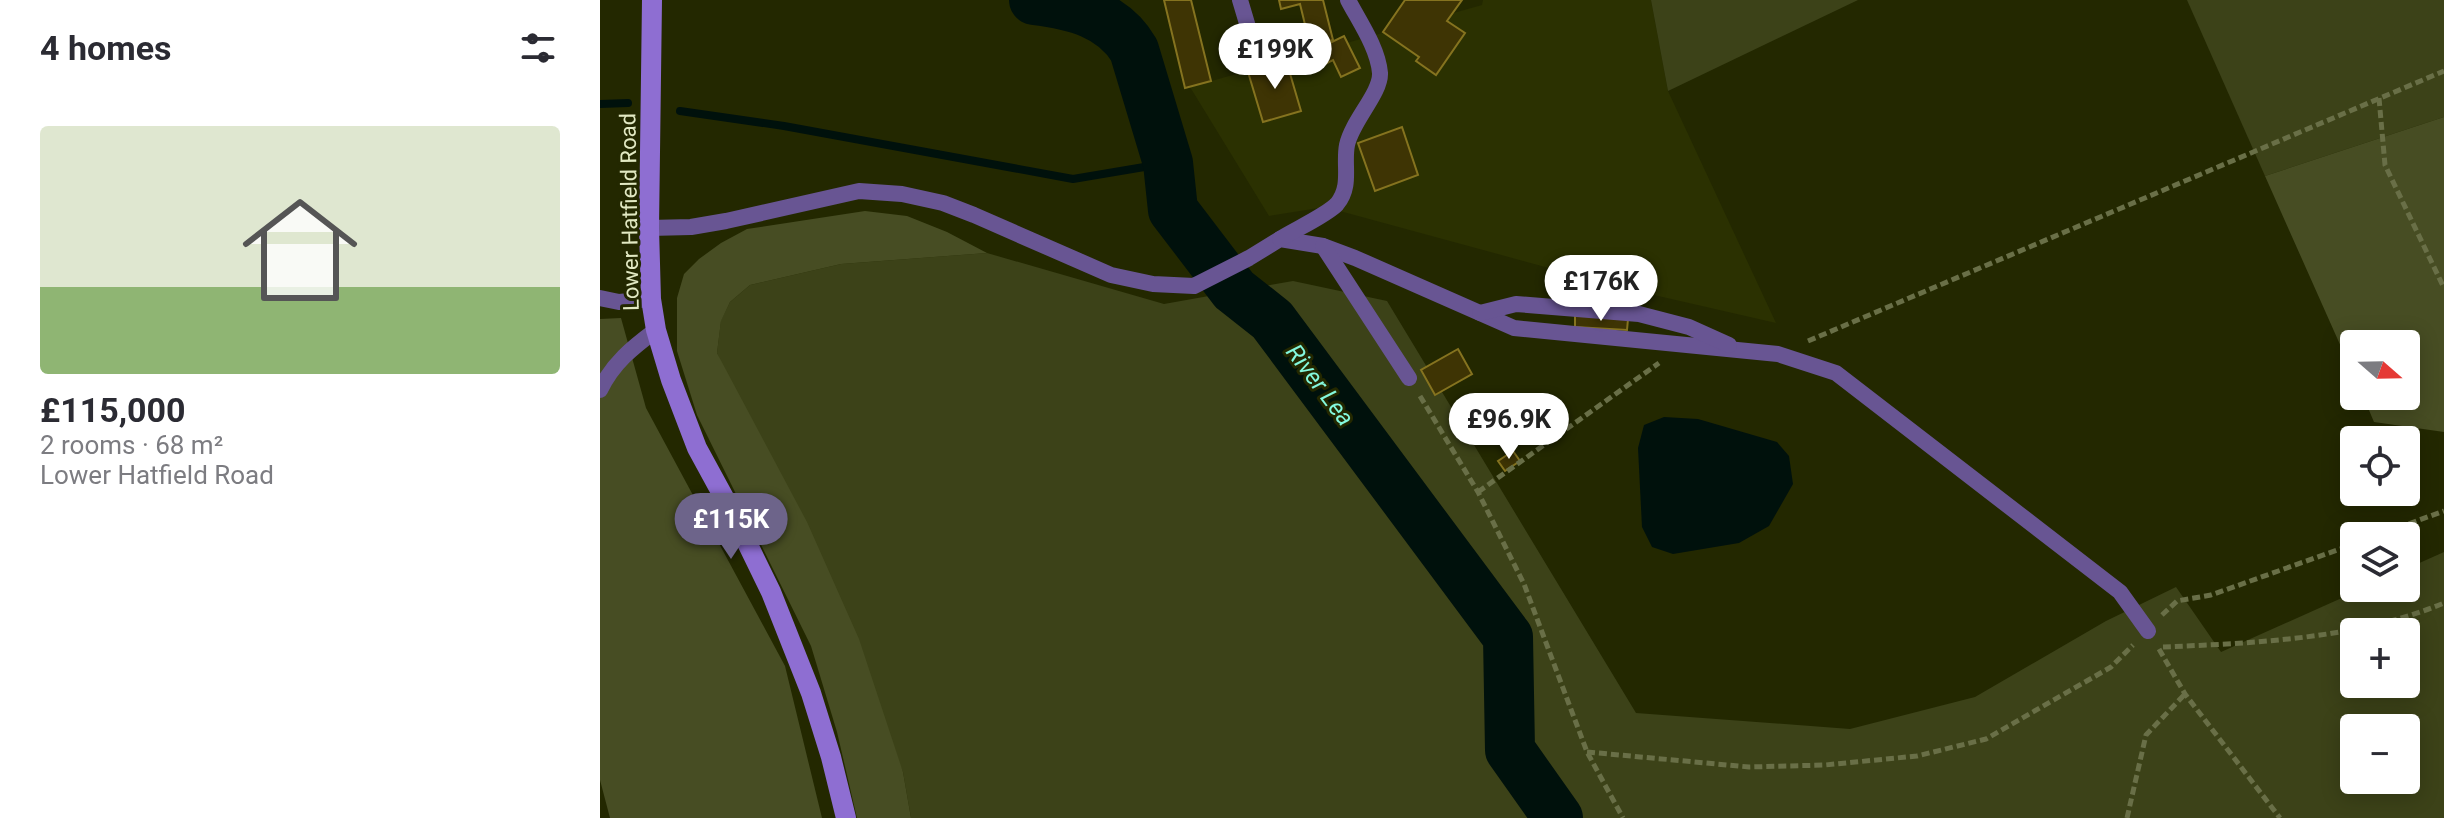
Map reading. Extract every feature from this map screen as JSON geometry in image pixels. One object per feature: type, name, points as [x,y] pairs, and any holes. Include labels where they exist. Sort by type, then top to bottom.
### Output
[{"type":"main road","name":"Lower Hatfield Road","points":[[652,0],[649,228],[651,299],[656,330],[697,448],[771,592],[805,678],[831,757],[846,818]]},
{"type":"lane","points":[[1240,0],[1254,47]]},
{"type":"lane","points":[[649,228],[691,227],[726,221],[859,191],[902,194],[943,203],[974,215],[1111,275],[1153,284],[1194,286],[1249,258],[1336,204],[1347,179],[1347,145],[1360,113],[1374,95],[1380,74],[1373,50],[1348,0]]},
{"type":"lane","points":[[1280,239],[1323,246],[1355,258],[1514,328],[1778,354],[1836,373],[2120,592],[2148,631]]},
{"type":"lane","points":[[1323,246],[1409,378]]},
{"type":"lane","points":[[600,298],[619,302],[651,299]]},
{"type":"lane","points":[[1480,313],[1516,304],[1639,314],[1689,327],[1741,351]]},
{"type":"lane","points":[[600,390],[627,351],[656,330]]},
{"type":"path","points":[[1778,354],[2444,71]]},
{"type":"path","points":[[2379,98],[2385,165],[2444,288]]},
{"type":"path","points":[[1478,492],[1683,346]]},
{"type":"path","points":[[1409,378],[1478,492],[1524,584],[1587,752],[1623,818]]},
{"type":"path","points":[[2414,522],[2444,511]]},
{"type":"path","points":[[1587,752],[1749,767],[1825,765],[1917,756],[1986,739],[2111,667],[2177,601],[2211,595],[2340,549]]},
{"type":"path","points":[[2158,647],[2254,643],[2353,629],[2419,613],[2444,603]]},
{"type":"path","points":[[2148,631],[2185,694],[2280,818]]},
{"type":"path","points":[[2127,818],[2146,735],[2185,694]]},
{"type":"shaded area","points":[[1483,0],[1651,0],[1668,91],[1776,323],[1619,287],[1325,207],[1269,216],[1190,87],[1482,5]]},
{"type":"shaded area","points":[[1651,0],[1858,0],[1668,91]]},
{"type":"shaded area","points":[[2187,0],[2444,0],[2444,117],[2265,176]]},
{"type":"shaded area","points":[[2444,117],[2444,432],[2420,429],[2420,426],[2374,422],[2369,410],[2420,410],[2420,330],[2340,330],[2340,345],[2265,176]]},
{"type":"shaded area","points":[[865,211],[907,216],[987,253],[841,264],[750,285],[730,302],[721,321],[717,353],[807,522],[859,639],[903,772],[911,818],[857,818],[837,732],[811,646],[697,415],[677,351],[677,298],[684,274],[699,259],[747,229]]},
{"type":"shaded area","points":[[987,253],[1164,304],[1293,281],[1387,301],[1636,713],[1850,729],[1975,697],[2106,621],[2176,587],[2221,652],[2340,599],[2340,602],[2420,602],[2420,563],[2444,552],[2444,818],[911,818],[903,772],[717,353],[721,320],[730,302],[750,285],[841,264]]},
{"type":"shaded area","points":[[621,318],[646,408],[785,666],[822,818],[610,818],[600,780],[600,319]]},
{"type":"shaded area","points":[[1664,417],[1698,419],[1777,442],[1789,456],[1793,484],[1769,526],[1739,543],[1673,554],[1652,547],[1642,527],[1638,448],[1644,425]]},
{"type":"building","points":[[1164,0],[1191,0],[1211,81],[1185,88]]},
{"type":"building","points":[[1279,0],[1323,0],[1333,40],[1310,45],[1300,4],[1281,9]]},
{"type":"building","points":[[1405,0],[1462,0],[1447,21],[1465,33],[1436,75],[1416,61],[1419,57],[1383,32]]},
{"type":"building","points":[[1344,36],[1360,68],[1341,77],[1333,60],[1313,70],[1305,55]]},
{"type":"building","points":[[1286,60],[1301,111],[1263,122],[1248,72]]},
{"type":"building","points":[[1402,127],[1418,175],[1375,191],[1358,143]]},
{"type":"building","points":[[1575,315],[1628,319],[1627,330],[1575,327]]},
{"type":"building","points":[[1458,349],[1472,374],[1435,395],[1421,370]]},
{"type":"building","points":[[1513,451],[1520,461],[1505,471],[1498,461]]},
{"type":"waterway","name":"River Lea","points":[[1034,0],[1091,13],[1115,28],[1134,50],[1168,163],[1173,210],[1234,290],[1272,320],[1508,637],[1510,750],[1558,818]]},
{"type":"waterway","points":[[600,104],[628,103]]},
{"type":"waterway","points":[[680,111],[784,126],[1073,179],[1168,163]]}]
